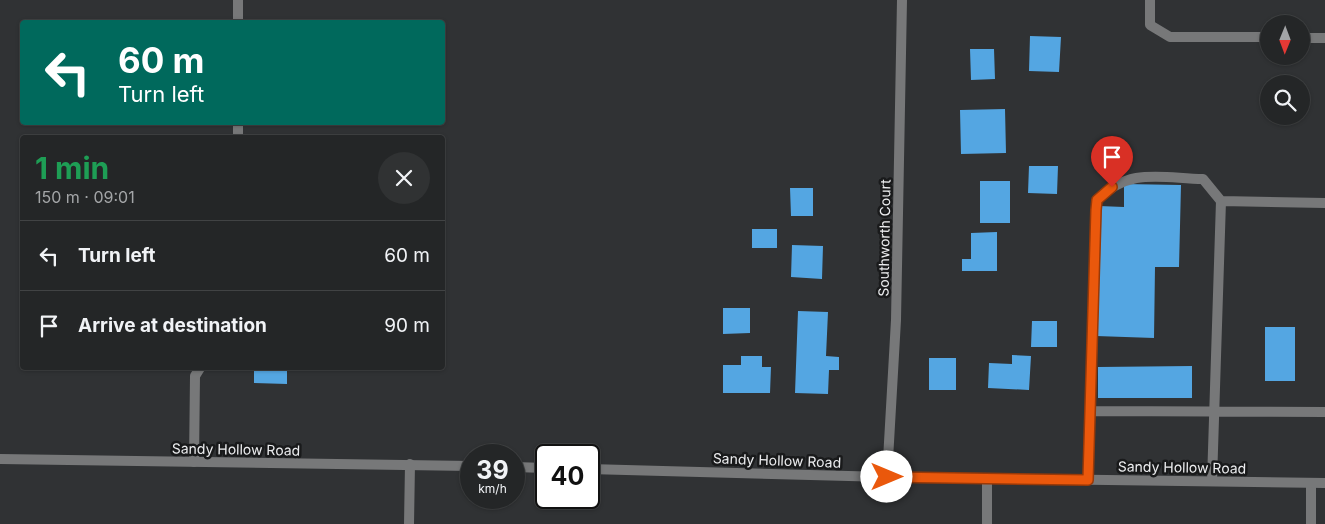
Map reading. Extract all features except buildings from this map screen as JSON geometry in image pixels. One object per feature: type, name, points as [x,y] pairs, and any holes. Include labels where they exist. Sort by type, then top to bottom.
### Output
[{"type":"street","points":[[238,0],[238,20]]},
{"type":"street","name":"Southworth Court","points":[[887,477],[896,320],[902,0]]},
{"type":"street","points":[[1150,0],[1150,25],[1170,37],[1260,37]]},
{"type":"street","points":[[1310,38],[1325,38]]},
{"type":"street","points":[[1088,480],[1097,200],[1120,182],[1130,178],[1143,177],[1203,180],[1221,201],[1212,481]]},
{"type":"street","points":[[1221,201],[1325,203]]},
{"type":"street","points":[[194,462],[195,376],[199,370]]},
{"type":"street","points":[[1090,411],[1325,412]]},
{"type":"street","name":"Sandy Hollow Road","points":[[0,459],[460,466]]},
{"type":"street","points":[[409,524],[410,464]]},
{"type":"street","name":"Sandy Hollow Road","points":[[600,469],[887,477],[1325,483]]},
{"type":"street","points":[[987,478],[987,524]]},
{"type":"street","points":[[1310,483],[1311,524]]},
{"type":"route","points":[[887,477],[1088,480],[1096,210],[1097,200],[1112,187]]}]
